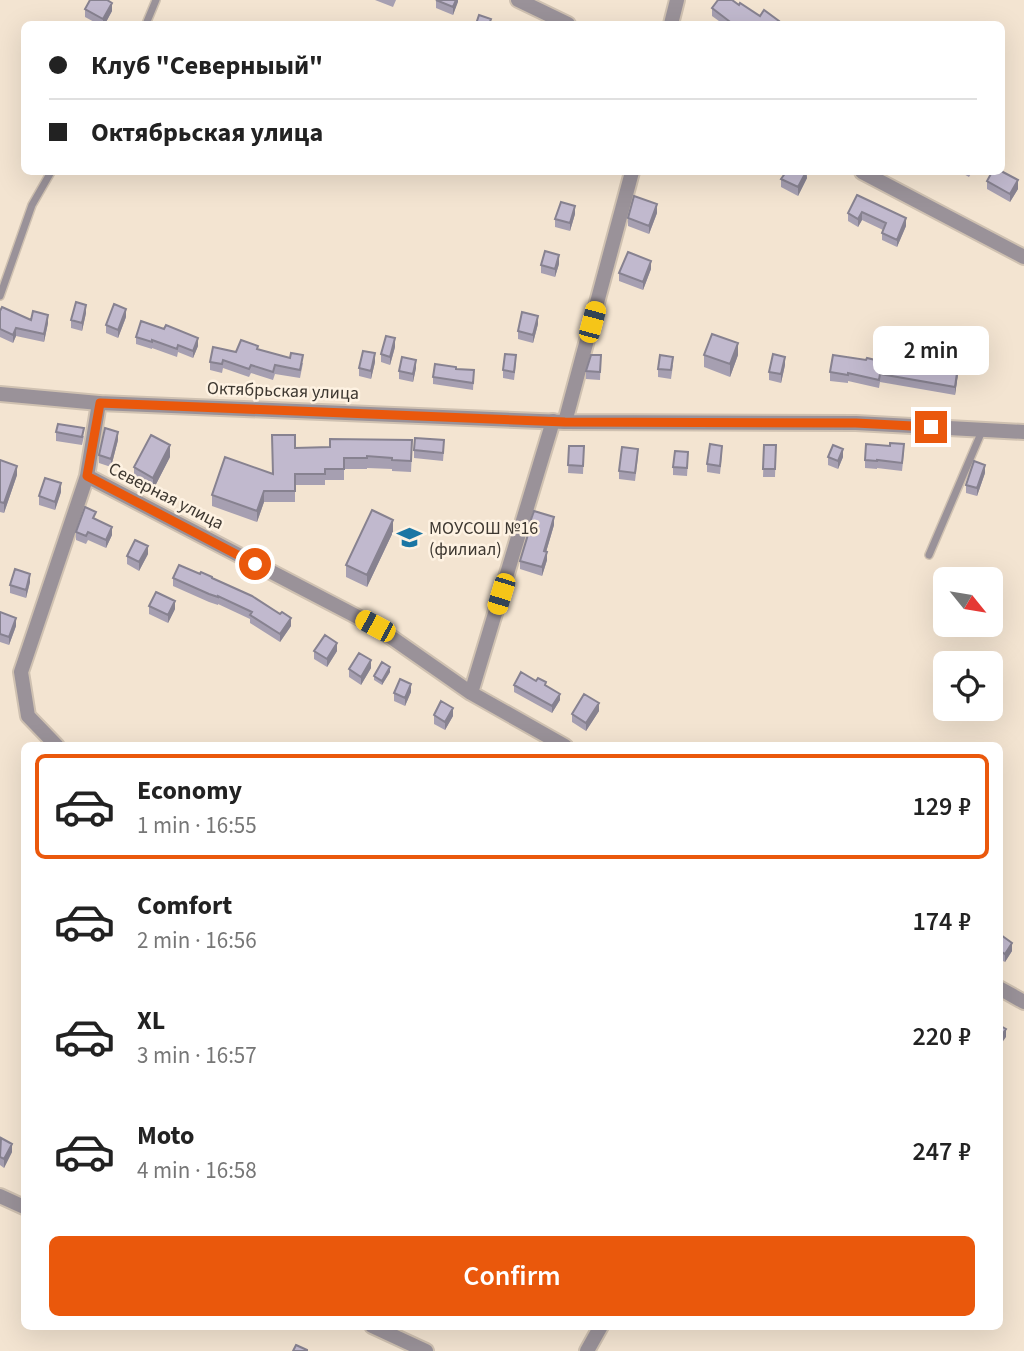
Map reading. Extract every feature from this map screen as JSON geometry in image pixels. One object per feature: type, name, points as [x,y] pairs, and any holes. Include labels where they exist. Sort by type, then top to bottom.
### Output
[{"type":"street","points":[[518,0],[562,21]]},
{"type":"street","points":[[672,21],[677,0]]},
{"type":"street","points":[[471,693],[559,422],[631,175]]},
{"type":"street","points":[[868,175],[1024,257]]},
{"type":"street","name":"Октябрьская улица","points":[[0,394],[100,403],[559,422],[856,423],[1024,432]]},
{"type":"street","name":"Северная улица","points":[[100,403],[87,476],[375,626],[471,693],[558,742]]},
{"type":"street","points":[[53,742],[28,716],[21,672],[87,476]]},
{"type":"street","points":[[1003,990],[1024,1002]]},
{"type":"street","points":[[0,1196],[21,1205]]},
{"type":"street","points":[[381,1330],[426,1351]]},
{"type":"street","points":[[587,1351],[599,1330]]},
{"type":"lane","points":[[147,21],[156,0]]},
{"type":"lane","points":[[0,296],[32,205],[49,175]]},
{"type":"lane","points":[[929,555],[982,430]]},
{"type":"building","points":[[90,0],[107,0],[112,3],[103,19],[85,9]]},
{"type":"building","points":[[436,0],[456,0],[453,7]]},
{"type":"building","points":[[718,0],[732,0],[760,16],[764,10],[779,21],[729,21],[712,8]]},
{"type":"building","points":[[479,15],[491,19],[490,21],[477,21]]},
{"type":"building","points":[[1005,173],[1018,180],[1010,194],[987,181],[990,175]]},
{"type":"building","points":[[784,175],[804,175],[798,187],[781,179]]},
{"type":"building","points":[[857,195],[906,218],[897,240],[882,233],[886,223],[862,212],[858,219],[848,213]]},
{"type":"building","points":[[634,196],[657,204],[649,226],[628,218]]},
{"type":"building","points":[[561,202],[575,206],[570,223],[555,219]]},
{"type":"building","points":[[545,251],[559,255],[555,269],[541,265]]},
{"type":"building","points":[[628,252],[651,261],[643,282],[619,273]]},
{"type":"building","points":[[76,302],[86,305],[82,323],[71,320]]},
{"type":"building","points":[[114,304],[126,309],[118,330],[106,325]]},
{"type":"building","points":[[2,307],[31,320],[33,311],[48,315],[44,334],[16,328],[13,335],[0,329]]},
{"type":"building","points":[[522,312],[538,316],[533,335],[518,331]]},
{"type":"building","points":[[141,321],[164,329],[166,325],[198,338],[193,351],[178,345],[177,349],[136,337]]},
{"type":"building","points":[[712,334],[738,343],[730,364],[704,355]]},
{"type":"building","points":[[386,336],[395,338],[390,357],[381,354]]},
{"type":"building","points":[[241,340],[258,346],[257,349],[290,358],[291,353],[303,355],[300,370],[275,365],[273,372],[251,365],[249,369],[223,360],[222,364],[210,362],[213,347],[236,352]]},
{"type":"building","points":[[363,351],[375,353],[371,371],[359,368]]},
{"type":"building","points":[[505,354],[516,355],[514,372],[503,370]]},
{"type":"building","points":[[773,354],[785,357],[781,374],[769,372]]},
{"type":"building","points":[[591,355],[601,355],[600,372],[586,371]]},
{"type":"building","points":[[660,355],[673,357],[671,370],[658,369]]},
{"type":"building","points":[[833,355],[867,358],[896,365],[898,355],[944,361],[943,364],[958,366],[955,387],[880,374],[879,380],[830,372]]},
{"type":"building","points":[[402,357],[416,360],[413,374],[399,371]]},
{"type":"building","points":[[435,364],[474,370],[473,383],[433,377]]},
{"type":"building","points":[[58,424],[84,428],[82,437],[56,432]]},
{"type":"building","points":[[105,428],[118,432],[111,459],[99,455]]},
{"type":"building","points":[[151,435],[170,445],[153,478],[134,467]]},
{"type":"building","points":[[272,435],[295,435],[295,448],[330,447],[330,439],[412,440],[411,461],[367,456],[344,458],[344,469],[325,469],[325,474],[295,474],[295,491],[264,491],[257,511],[212,495],[225,457],[273,474]]},
{"type":"building","points":[[415,438],[444,440],[443,453],[414,450]]},
{"type":"building","points":[[890,443],[904,444],[902,463],[865,460],[866,444],[890,446]]},
{"type":"building","points":[[710,444],[722,446],[720,466],[707,464]]},
{"type":"building","points":[[764,445],[776,445],[775,469],[763,469]]},
{"type":"building","points":[[833,445],[843,449],[838,461],[828,457]]},
{"type":"building","points":[[569,446],[584,446],[583,466],[568,465]]},
{"type":"building","points":[[622,447],[638,449],[635,473],[619,471]]},
{"type":"building","points":[[675,451],[688,452],[687,468],[673,467]]},
{"type":"building","points":[[0,460],[17,466],[4,503],[0,502]]},
{"type":"building","points":[[974,461],[985,465],[977,488],[966,485]]},
{"type":"building","points":[[45,478],[61,483],[55,502],[39,496]]},
{"type":"building","points":[[85,507],[96,512],[93,518],[112,527],[106,540],[88,532],[86,536],[76,532]]},
{"type":"building","points":[[372,510],[393,520],[367,575],[346,565]]},
{"type":"building","points":[[534,511],[554,517],[542,567],[520,561]]},
{"type":"building","points":[[135,540],[148,546],[139,562],[127,556]]},
{"type":"building","points":[[179,565],[212,577],[291,618],[280,634],[250,615],[252,612],[173,578]]},
{"type":"building","points":[[15,569],[30,574],[26,590],[10,585]]},
{"type":"building","points":[[156,592],[175,601],[168,615],[149,606]]},
{"type":"building","points":[[0,612],[16,618],[9,637],[0,634]]},
{"type":"building","points":[[325,635],[337,643],[327,659],[314,651]]},
{"type":"building","points":[[359,653],[371,660],[361,677],[349,669]]},
{"type":"building","points":[[382,662],[390,667],[382,681],[374,676]]},
{"type":"building","points":[[521,672],[536,681],[538,678],[546,682],[545,685],[560,694],[552,706],[514,685]]},
{"type":"building","points":[[400,679],[411,684],[405,698],[394,693]]},
{"type":"building","points":[[584,694],[599,703],[586,723],[572,714]]},
{"type":"building","points":[[441,701],[453,708],[445,722],[434,715]]},
{"type":"building","points":[[1003,936],[1012,943],[1005,954],[1003,953]]},
{"type":"building","points":[[1,1138],[12,1144],[4,1159],[0,1157]]},
{"type":"building","points":[[296,1345],[307,1350],[307,1351],[293,1351]]},
{"type":"place","name":"МОУСОШ №16 (филиал)","points":[[409,538]]},
{"type":"route","points":[[255,564],[87,476],[100,403],[565,422],[856,423],[931,427]]}]
